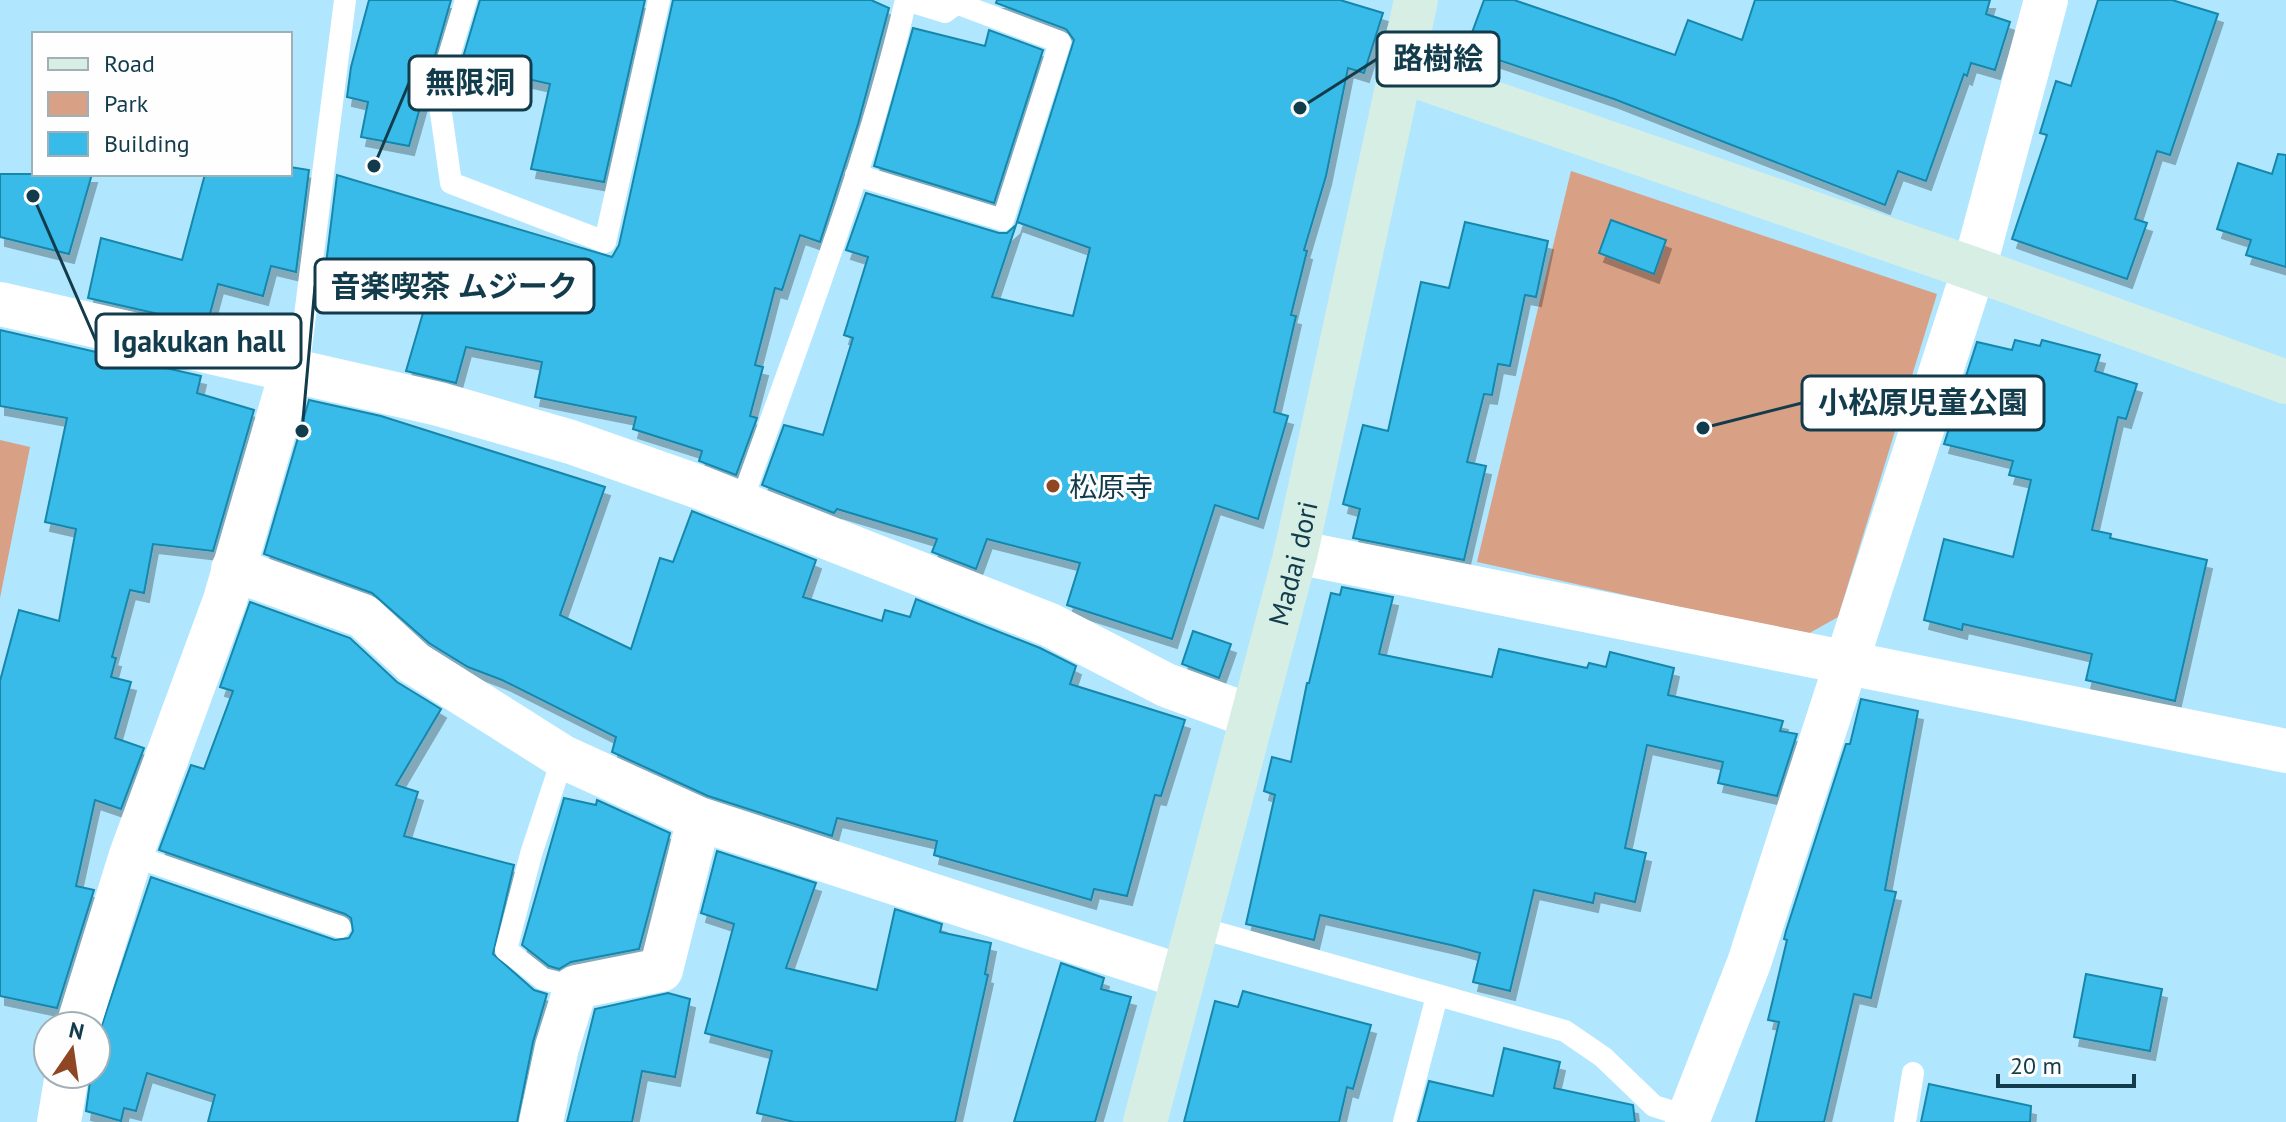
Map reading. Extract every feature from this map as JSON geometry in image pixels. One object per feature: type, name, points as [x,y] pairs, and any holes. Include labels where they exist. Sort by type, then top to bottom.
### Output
[{"type":"street","points":[[1688,1119],[1749,963],[1974,269],[2040,2]]},
{"type":"street","name":"Madai dori","points":[[1145,1122],[1250,716],[1296,552],[1401,71],[1404,5]]},
{"type":"street","points":[[1401,71],[1974,269],[2286,382]]},
{"type":"street","points":[[0,304],[439,404],[571,442],[741,503],[1050,625],[1166,685],[1250,716]]},
{"type":"street","points":[[83,1010],[131,855],[225,600],[295,370]]},
{"type":"street","points":[[1296,552],[2286,751]]},
{"type":"street","points":[[233,569],[363,616],[414,663],[563,757],[699,819],[1183,977]]},
{"type":"street","points":[[541,1122],[557,1047],[576,987],[661,970],[699,819]]},
{"type":"street","points":[[59,1122],[64,1090]]},
{"type":"lane","points":[[295,370],[345,0]]},
{"type":"lane","points":[[466,0],[438,92],[451,183],[605,242],[659,0]]},
{"type":"lane","points":[[741,503],[856,175],[906,0],[945,12],[959,2],[1060,42],[1003,220],[856,175]]},
{"type":"lane","points":[[563,757],[531,854],[506,950],[543,979],[576,987]]},
{"type":"lane","points":[[131,855],[340,927]]},
{"type":"lane","points":[[1197,927],[1565,1031],[1603,1057],[1654,1106],[1688,1119]]},
{"type":"lane","points":[[1404,1122],[1437,996]]},
{"type":"lane","points":[[1905,1122],[1913,1073]]},
{"type":"green space","points":[[1571,171],[1937,294],[1838,617],[1806,635],[1477,562]]},
{"type":"green space","points":[[0,440],[30,447],[0,598]]},
{"type":"building","points":[[369,0],[451,0],[409,146],[361,137],[368,102],[347,97],[351,67]]},
{"type":"building","points":[[480,0],[645,0],[604,182],[531,169],[550,84],[461,64]]},
{"type":"building","points":[[673,0],[871,0],[889,8],[858,124],[820,242],[800,235],[782,290],[775,288],[755,365],[763,367],[750,416],[757,418],[736,475],[699,461],[702,451],[633,429],[636,417],[535,397],[542,362],[466,347],[456,383],[406,371],[425,306],[324,280],[337,175],[612,257],[619,245]]},
{"type":"building","points":[[997,0],[1340,0],[1383,13],[1364,73],[1348,68],[1326,176],[1304,250],[1307,251],[1291,315],[1296,316],[1274,412],[1288,416],[1258,519],[1215,505],[1172,639],[1067,605],[1080,563],[987,539],[976,569],[932,552],[937,539],[837,509],[834,513],[762,485],[784,425],[823,435],[853,338],[844,335],[868,257],[846,250],[866,193],[999,233],[1007,233],[1016,225],[1074,40],[1066,29],[996,3]],"holes":[[[1017,222],[1090,248],[1073,316],[992,297]]]},
{"type":"building","points":[[1484,0],[1514,0],[1675,55],[1688,20],[1742,40],[1755,0],[1990,0],[1986,14],[2010,22],[1995,70],[1971,63],[1967,76],[1964,74],[1926,181],[1898,171],[1885,205],[1614,99],[1466,49]]},
{"type":"building","points":[[2098,0],[2172,0],[2218,14],[2170,155],[2157,151],[2135,219],[2147,223],[2127,279],[2012,239],[2047,135],[2040,133],[2056,81],[2071,86]]},
{"type":"building","points":[[913,28],[985,46],[989,30],[1043,50],[994,203],[874,166]]},
{"type":"building","points":[[2278,154],[2286,155],[2286,267],[2246,255],[2251,240],[2217,229],[2238,163],[2272,174]]},
{"type":"building","points":[[292,167],[309,170],[296,272],[271,266],[263,296],[218,284],[207,325],[88,298],[101,238],[182,260],[204,176],[292,176]]},
{"type":"building","points":[[0,174],[91,176],[69,254],[0,237]]},
{"type":"building","points":[[1611,220],[1666,240],[1654,274],[1599,253]]},
{"type":"building","points":[[1465,222],[1548,241],[1536,297],[1525,295],[1510,366],[1498,364],[1492,395],[1484,394],[1467,462],[1486,466],[1464,560],[1353,538],[1360,509],[1343,504],[1363,425],[1388,431],[1421,282],[1449,288]]},
{"type":"building","points":[[0,330],[201,376],[197,393],[254,410],[213,551],[153,544],[144,593],[130,590],[112,657],[116,658],[111,677],[131,682],[115,738],[144,748],[121,809],[95,800],[76,886],[94,890],[57,1008],[0,996],[0,681],[19,610],[59,621],[76,529],[45,522],[67,418],[0,406]]},
{"type":"building","points":[[2015,340],[2040,346],[2042,340],[2100,355],[2095,371],[2137,384],[2126,419],[2118,417],[2092,530],[2111,534],[2110,538],[2207,560],[2175,701],[2086,680],[2092,654],[1963,624],[1962,630],[1924,620],[1944,539],[2013,557],[2031,480],[2009,475],[2013,461],[1944,444],[1977,342],[2012,350]]},
{"type":"building","points":[[309,400],[381,416],[605,487],[560,615],[631,649],[660,558],[673,562],[692,511],[816,560],[803,597],[882,621],[885,610],[910,617],[916,599],[1040,648],[1076,666],[1070,684],[1185,720],[1161,796],[1155,795],[1127,896],[1094,889],[1091,900],[934,855],[937,841],[837,818],[832,836],[708,796],[612,752],[616,737],[502,680],[468,667],[429,643],[372,593],[264,554]]},
{"type":"building","points":[[1342,587],[1393,597],[1379,654],[1492,677],[1499,649],[1587,668],[1589,663],[1606,667],[1610,652],[1674,668],[1668,695],[1783,721],[1780,731],[1797,734],[1777,796],[1718,783],[1723,762],[1647,745],[1625,848],[1646,853],[1635,902],[1595,893],[1593,903],[1534,890],[1510,991],[1473,982],[1480,953],[1455,946],[1320,915],[1314,940],[1246,924],[1275,795],[1264,791],[1272,757],[1291,762],[1307,683],[1331,593],[1340,595]]},
{"type":"building","points":[[250,602],[350,638],[397,682],[441,709],[396,785],[418,792],[404,836],[514,865],[493,954],[534,990],[547,994],[533,1042],[517,1122],[208,1122],[215,1095],[147,1073],[136,1111],[124,1108],[121,1121],[86,1111],[89,1090],[112,1090],[112,1010],[107,1010],[151,877],[335,940],[349,938],[353,931],[351,918],[345,914],[159,850],[191,765],[204,769],[233,691],[220,687]]},
{"type":"building","points":[[1193,631],[1231,644],[1219,678],[1182,664]]},
{"type":"building","points":[[1861,699],[1918,711],[1885,890],[1896,892],[1871,998],[1854,994],[1824,1122],[1756,1122],[1779,1022],[1768,1020],[1787,940],[1784,939],[1846,744],[1850,744]]},
{"type":"building","points":[[564,798],[596,805],[597,800],[670,833],[639,949],[571,962],[559,969],[549,966],[522,945]]},
{"type":"building","points":[[717,851],[816,883],[786,968],[877,990],[895,909],[942,924],[940,932],[991,943],[985,974],[988,975],[955,1122],[794,1122],[757,1113],[772,1051],[705,1033],[734,924],[701,913]]},
{"type":"building","points":[[1061,963],[1104,978],[1101,989],[1131,997],[1095,1122],[1014,1122]]},
{"type":"building","points":[[2086,974],[2162,989],[2150,1051],[2074,1037]]},
{"type":"building","points":[[1243,991],[1371,1025],[1353,1089],[1347,1087],[1339,1122],[1184,1122],[1215,1001],[1238,1007]]},
{"type":"building","points":[[668,993],[690,999],[675,1077],[642,1071],[632,1122],[567,1122],[595,1009]]},
{"type":"building","points":[[1504,1048],[1560,1062],[1554,1088],[1633,1105],[1635,1122],[1418,1122],[1429,1081],[1493,1096]]},
{"type":"building","points":[[1929,1084],[2031,1106],[2030,1122],[1921,1122]]},
{"type":"place","name":"路樹絵","points":[[1300,108]]},
{"type":"place","name":"無限洞","points":[[374,166]]},
{"type":"place","name":"Igakukan hall","points":[[33,196]]},
{"type":"place","name":"小松原児童公園","points":[[1703,428]]},
{"type":"place","name":"音楽喫茶 ムジーク","points":[[302,431]]},
{"type":"place","name":"松原寺","points":[[1053,486]]}]
